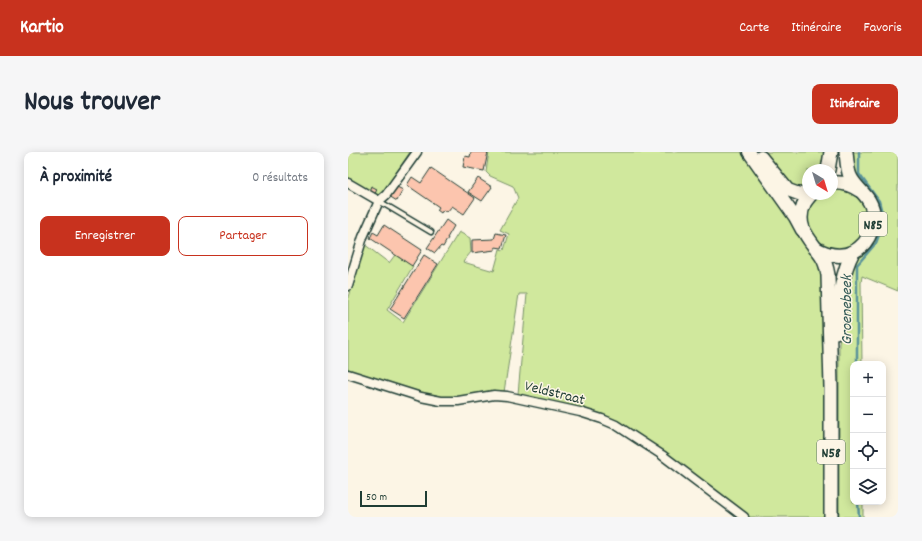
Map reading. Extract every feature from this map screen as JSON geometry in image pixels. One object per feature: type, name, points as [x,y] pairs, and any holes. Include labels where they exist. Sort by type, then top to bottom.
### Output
[{"type":"main road","points":[[749,152],[795,217],[812,246]]},
{"type":"main road","points":[[757,152],[788,190],[802,194]]},
{"type":"main road","points":[[829,164],[831,152]]},
{"type":"main road","points":[[846,152],[850,177],[862,192]]},
{"type":"main road","name":"N85","points":[[812,246],[823,252],[836,255],[853,252],[868,238],[873,226],[873,214],[869,202],[862,192],[852,186],[838,183]]},
{"type":"main road","points":[[804,233],[801,219],[804,204],[807,200]]},
{"type":"main road","name":"N58","points":[[812,246],[825,262],[828,275],[831,387],[831,517]]},
{"type":"main road","name":"N58","points":[[831,387],[835,338],[843,276],[853,252]]},
{"type":"street","points":[[348,286],[363,237],[379,201],[386,195],[417,152]]},
{"type":"street","points":[[348,183],[379,201]]},
{"type":"street","name":"Veldstraat","points":[[348,374],[441,401],[458,401],[494,395],[507,396],[580,412],[602,419],[622,428],[662,455],[744,517]]},
{"type":"lane","points":[[379,201],[431,232]]},
{"type":"green space","points":[[348,152],[410,152],[378,198],[348,181]]},
{"type":"green space","points":[[489,152],[744,152],[794,222],[799,236],[814,254],[824,272],[824,515],[822,517],[749,517],[602,415],[575,407],[518,394],[527,294],[519,294],[504,392],[460,397],[434,396],[397,388],[348,372],[348,297],[364,244],[389,263],[395,255],[413,266],[387,310],[403,322],[459,232],[470,238],[471,252],[463,262],[494,271],[500,249],[504,250],[509,234],[500,230],[518,198],[513,186],[490,176],[486,172]]},
{"type":"green space","points":[[760,152],[825,152],[824,164],[802,164],[802,188],[795,189]]},
{"type":"green space","points":[[851,152],[898,152],[898,291],[862,276],[862,361],[850,361],[850,505],[863,505],[863,517],[839,517],[839,344],[847,273],[850,265],[875,236],[856,178]]},
{"type":"green space","points":[[838,188],[846,190],[855,194],[862,201],[866,210],[866,228],[860,238],[849,247],[838,249],[826,246],[817,240],[810,230],[808,218],[811,206],[816,200],[838,200]]},
{"type":"building","points":[[471,152],[488,152],[484,171],[463,167],[465,156],[470,157]]},
{"type":"building","points":[[431,168],[475,198],[464,214],[452,206],[447,212],[443,210],[441,213],[437,210],[439,207],[407,185],[412,177],[421,183]]},
{"type":"building","points":[[478,178],[492,187],[482,201],[468,192]]},
{"type":"building","points":[[371,186],[377,189],[375,194],[369,191]]},
{"type":"building","points":[[395,186],[403,190],[397,201],[389,196]]},
{"type":"building","points":[[446,220],[454,226],[443,247],[441,246],[435,253],[427,248]]},
{"type":"building","points":[[384,225],[422,250],[412,266],[370,238],[373,232],[378,235]]},
{"type":"building","points":[[496,233],[506,235],[502,248],[495,247],[495,250],[472,253],[472,240],[494,239]]},
{"type":"building","points":[[424,255],[438,264],[404,318],[390,309]]},
{"type":"waterway","name":"Groenebeek","points":[[857,361],[857,265],[876,243],[884,221],[879,201],[859,174],[859,152]]},
{"type":"waterway","name":"Groenebeek","points":[[858,505],[859,517]]}]
